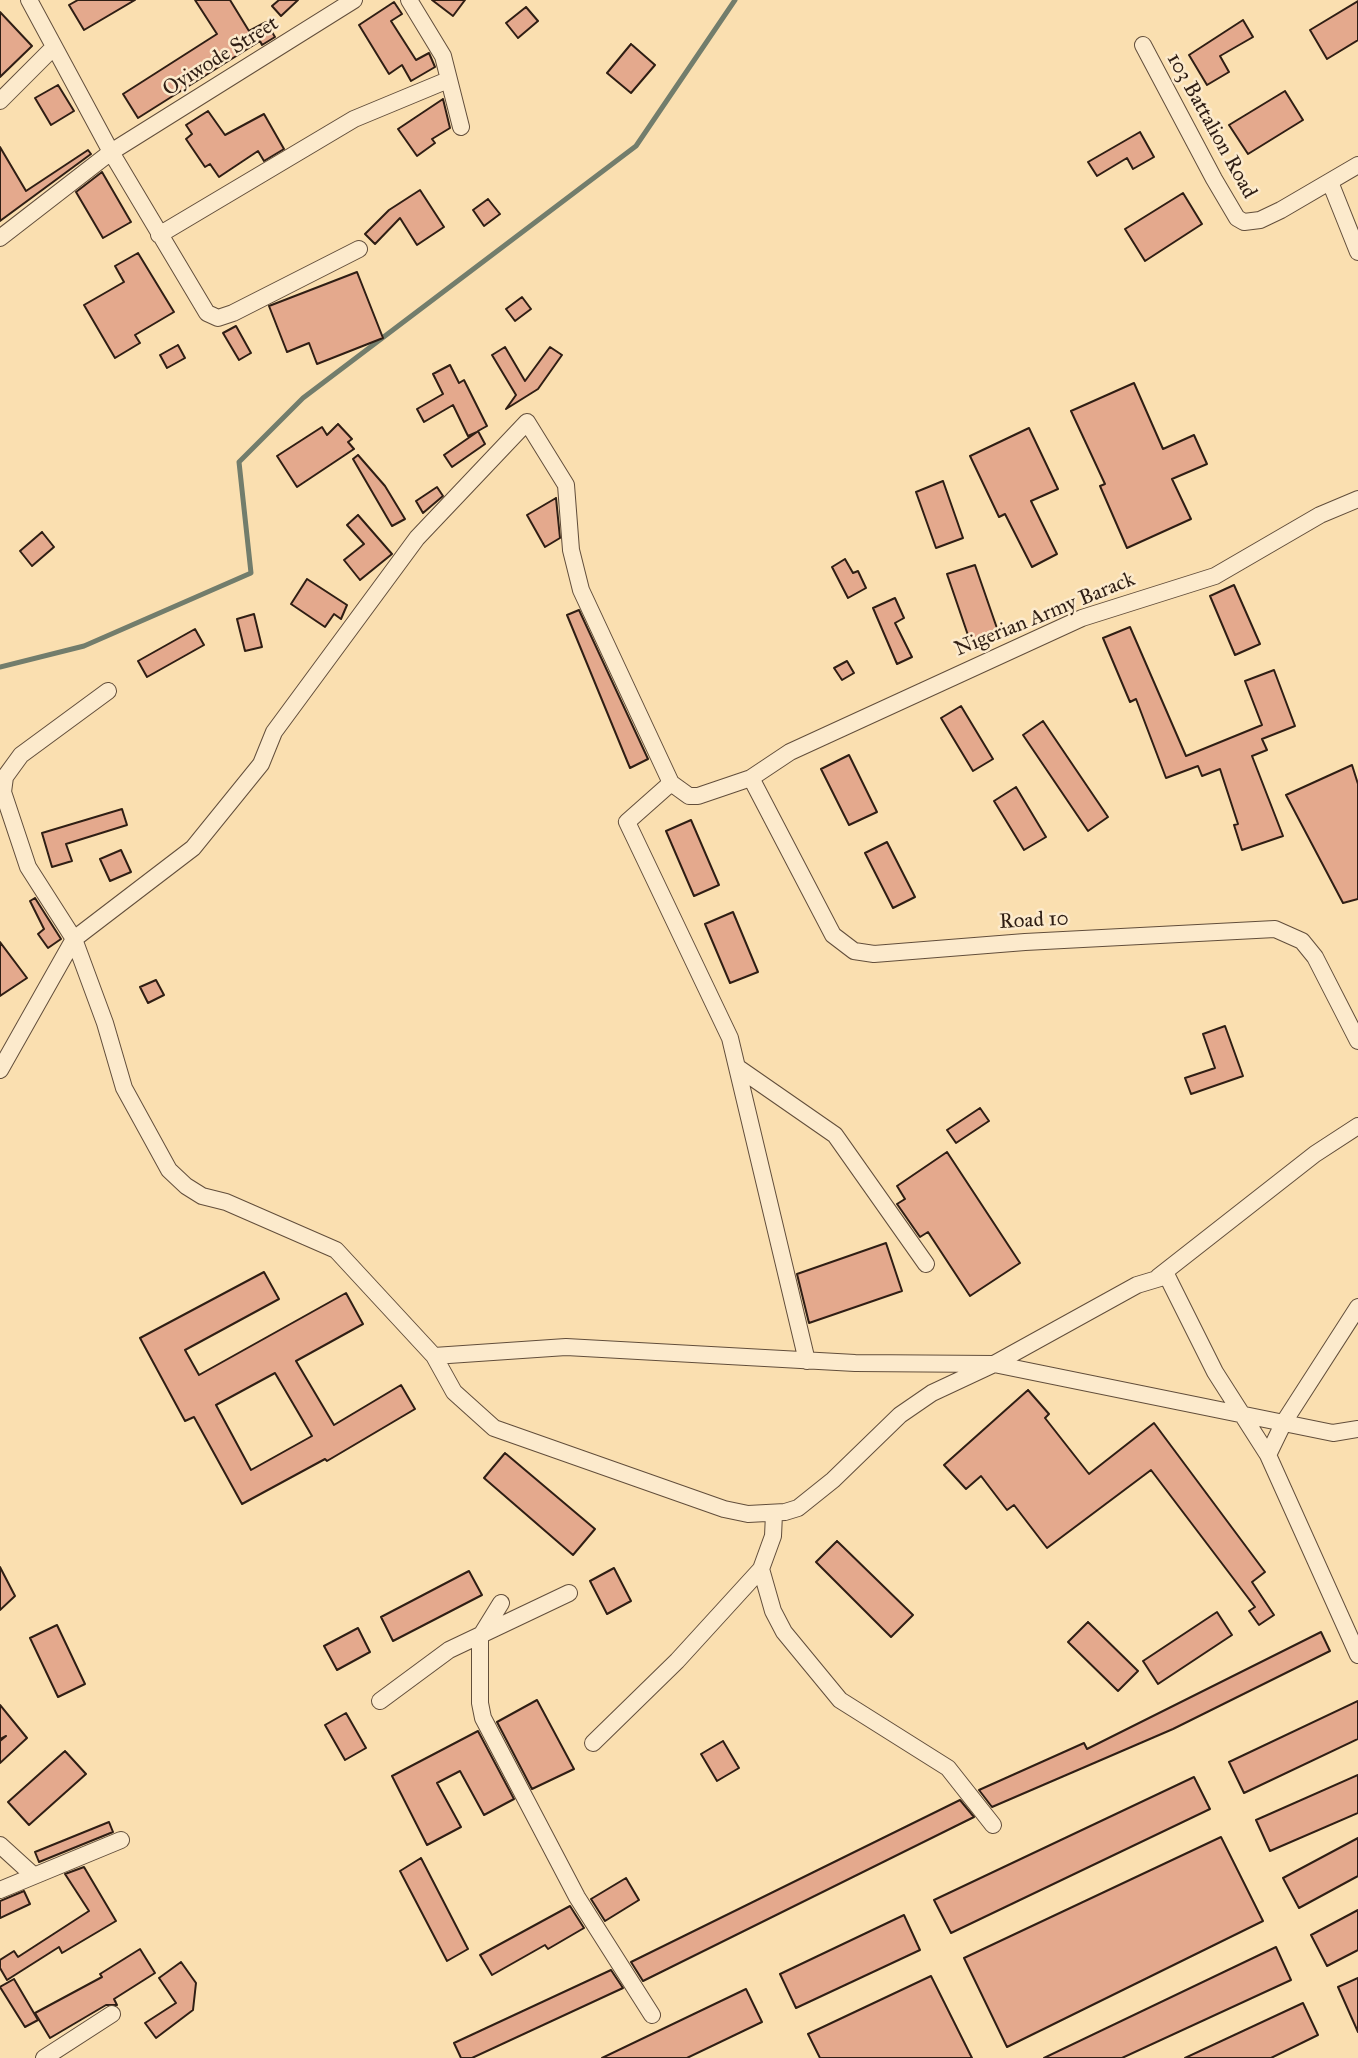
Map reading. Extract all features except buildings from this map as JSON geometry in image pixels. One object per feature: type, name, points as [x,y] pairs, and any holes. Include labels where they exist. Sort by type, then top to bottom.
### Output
[{"type":"street","points":[[29,0],[111,152],[192,293],[207,313],[218,318],[233,313],[359,249]]},
{"type":"street","name":"Oyiwode Street","points":[[0,238],[111,152],[354,0]]},
{"type":"street","points":[[409,0],[439,46],[461,127]]},
{"type":"street","name":"103 Battalion Road","points":[[1143,45],[1237,218],[1244,222],[1260,220],[1358,165]]},
{"type":"street","points":[[0,101],[54,47]]},
{"type":"street","points":[[159,235],[354,119],[448,80]]},
{"type":"street","points":[[1330,183],[1358,252]]},
{"type":"street","points":[[0,1070],[74,939],[193,848],[261,764],[274,732],[417,538],[527,422],[566,485],[569,539],[582,590],[671,783],[627,822],[730,1038],[807,1361]]},
{"type":"street","name":"Nigerian Army Barack","points":[[671,783],[680,792],[698,796],[751,778],[790,752],[1070,623],[1138,598],[1215,576],[1320,514],[1358,499]]},
{"type":"street","points":[[107,691],[21,755],[3,785],[12,822],[28,867],[74,939],[105,1023],[124,1088],[169,1170],[202,1196],[237,1206],[336,1250],[434,1356],[454,1392],[494,1427],[724,1509],[748,1514],[774,1514],[798,1508],[900,1415],[932,1393],[994,1364],[1137,1285],[1167,1276],[1215,1372],[1269,1455],[1358,1655]]},
{"type":"street","name":"Road 10","points":[[751,778],[833,935],[854,951],[874,954],[1275,929],[1302,941],[1315,957],[1358,1041]]},
{"type":"street","points":[[737,1067],[835,1135],[926,1264]]},
{"type":"street","points":[[1158,1277],[1315,1154],[1358,1126]]},
{"type":"street","points":[[1269,1455],[1284,1422],[1358,1307]]},
{"type":"street","points":[[434,1356],[566,1347],[807,1361],[994,1364],[1242,1412],[1333,1433],[1358,1429]]},
{"type":"street","points":[[593,1743],[677,1661],[761,1569],[774,1536],[774,1514]]},
{"type":"street","points":[[761,1569],[773,1611],[784,1632],[840,1700],[948,1769],[993,1825]]},
{"type":"street","points":[[380,1701],[439,1657],[569,1593]]},
{"type":"street","points":[[501,1603],[480,1637],[480,1703],[483,1718],[577,1897],[652,2015]]},
{"type":"street","points":[[0,1890],[121,1840]]},
{"type":"street","points":[[0,1844],[33,1875]]},
{"type":"street","points":[[44,2058],[112,2014]]},
{"type":"waterway","points":[[0,667],[84,646],[251,573],[239,462],[303,398],[636,146],[735,0]]}]
